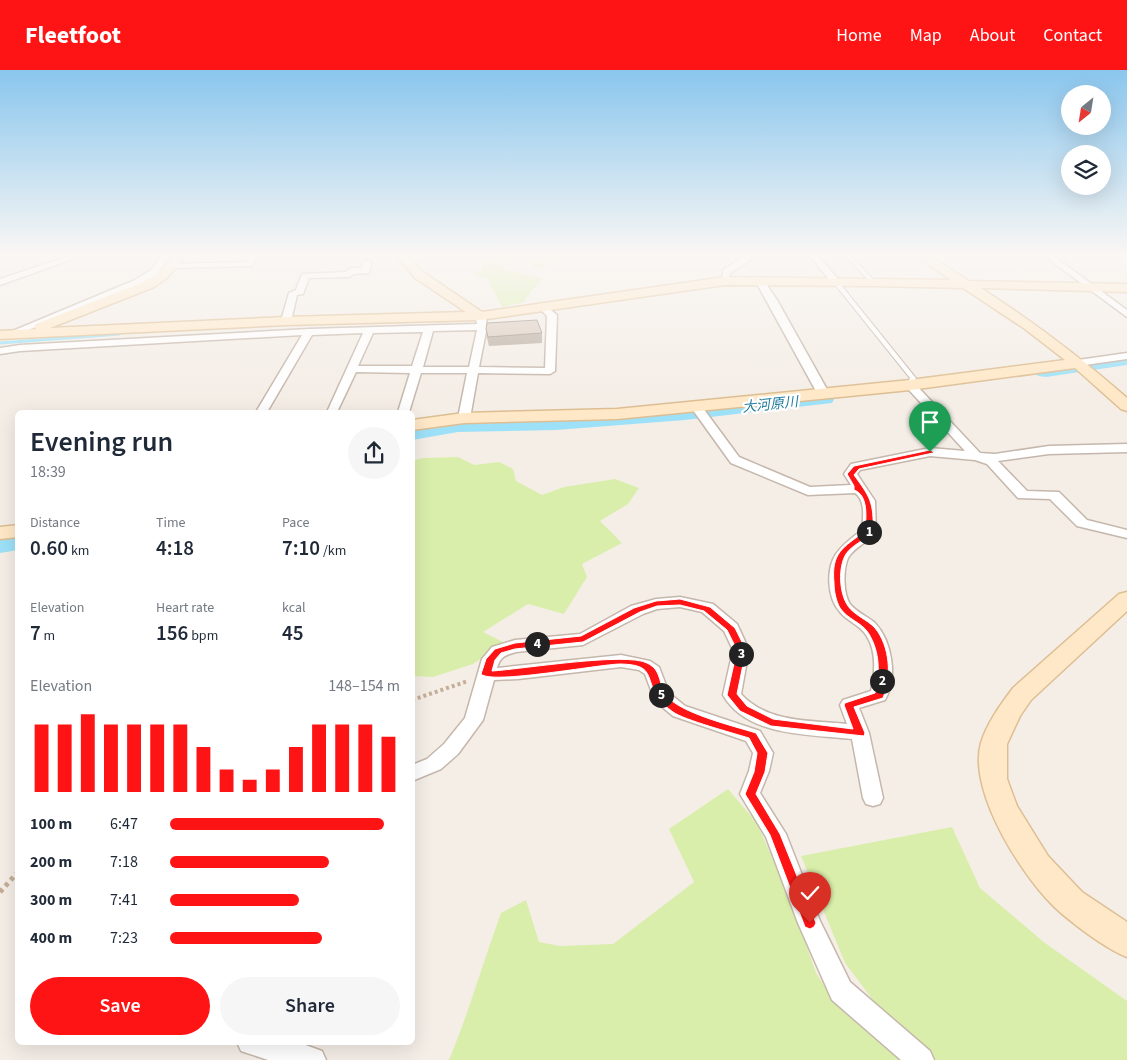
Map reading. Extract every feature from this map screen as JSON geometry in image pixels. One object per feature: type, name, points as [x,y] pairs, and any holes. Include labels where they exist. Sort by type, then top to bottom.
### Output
[{"type":"street","points":[[4,335],[89,301]]},
{"type":"street","points":[[31,334],[38,328],[107,301]]},
{"type":"street","points":[[286,321],[291,301]]},
{"type":"street","points":[[454,301],[481,322]]},
{"type":"street","points":[[0,351],[20,348],[309,332],[429,329],[481,322],[542,306],[577,301]]},
{"type":"street","points":[[773,301],[823,393]]},
{"type":"street","points":[[991,301],[1030,326],[1078,363],[1127,406]]},
{"type":"street","points":[[1109,301],[1127,314]]},
{"type":"street","points":[[351,369],[550,371],[552,314],[542,306]]},
{"type":"street","points":[[4,335],[286,321],[481,322]]},
{"type":"street","points":[[464,418],[481,322]]},
{"type":"street","points":[[404,410],[429,329]]},
{"type":"street","points":[[333,410],[369,331]]},
{"type":"street","points":[[263,410],[309,332]]},
{"type":"street","points":[[415,425],[464,418],[608,414],[823,393],[914,388],[1127,356]]},
{"type":"street","points":[[914,388],[976,456],[991,461],[1023,495],[1054,495],[1082,523],[1127,534]]},
{"type":"street","points":[[696,406],[735,460],[808,491],[857,488],[861,490],[867,499],[870,514],[869,532],[844,552],[836,567],[838,591],[844,607],[872,630],[880,648],[884,672],[879,695],[849,705],[860,733],[873,798]]},
{"type":"street","points":[[857,488],[858,486],[850,474],[856,467],[930,452],[995,458],[1049,450],[1127,448]]},
{"type":"street","points":[[0,534],[15,532]]},
{"type":"street","points":[[415,772],[434,764],[451,749],[474,720],[491,659],[498,651],[515,646],[583,639],[637,610],[656,604],[680,602],[707,608],[731,628],[741,650],[732,695],[744,709],[771,722],[860,733]]},
{"type":"street","points":[[1125,603],[1018,700],[1009,712],[994,744],[993,778],[1004,810],[1038,865],[1070,902],[1127,941]]},
{"type":"street","points":[[486,674],[518,673],[621,661],[644,665],[653,671],[661,696],[679,711],[753,736],[763,753],[759,772],[750,794],[775,834],[810,923],[841,991],[921,1060]]},
{"type":"street","points":[[261,1045],[314,1060]]},
{"type":"lane","points":[[851,301],[914,378],[914,388]]},
{"type":"path","points":[[415,699],[486,674]]},
{"type":"path","points":[[0,892],[15,875]]},
{"type":"green space","points":[[499,301],[525,301],[524,302],[502,307]]},
{"type":"green space","points":[[458,457],[474,465],[499,462],[513,469],[516,481],[542,495],[564,487],[615,479],[639,488],[628,504],[600,521],[622,543],[582,564],[587,577],[564,614],[528,604],[483,632],[505,643],[473,664],[433,677],[415,676],[415,460],[423,458]]},
{"type":"green space","points":[[728,789],[757,823],[791,901],[816,973],[839,1008],[902,1060],[449,1060],[501,913],[526,900],[539,942],[560,946],[613,944],[694,882],[669,829]]},
{"type":"green space","points":[[952,827],[980,888],[1045,943],[1127,1001],[1127,1060],[935,1060],[885,1016],[845,963],[801,856]]},
{"type":"building","points":[[537,320],[542,333],[488,337],[487,323]]},
{"type":"waterway","points":[[0,343],[119,334]]},
{"type":"waterway","name":"大河原川","points":[[1046,371],[1127,359]]},
{"type":"waterway","name":"大河原川","points":[[415,432],[458,425],[556,423],[685,413],[824,398]]},
{"type":"waterway","name":"大河原川","points":[[0,544],[15,542]]},
{"type":"route","points":[[810,923],[775,834],[750,794],[759,772],[763,753],[753,736],[679,711],[661,696],[653,671],[644,665],[621,661],[518,673],[486,674],[491,659],[498,651],[515,646],[583,639],[637,610],[656,604],[680,602],[707,608],[731,628],[741,650],[732,695],[744,709],[771,722],[860,733],[849,705],[879,695],[884,672],[880,648],[872,630],[844,607],[838,591],[836,567],[844,552],[869,532],[870,514],[867,499],[861,490],[857,488],[858,486],[850,474],[856,467],[930,452]]}]
